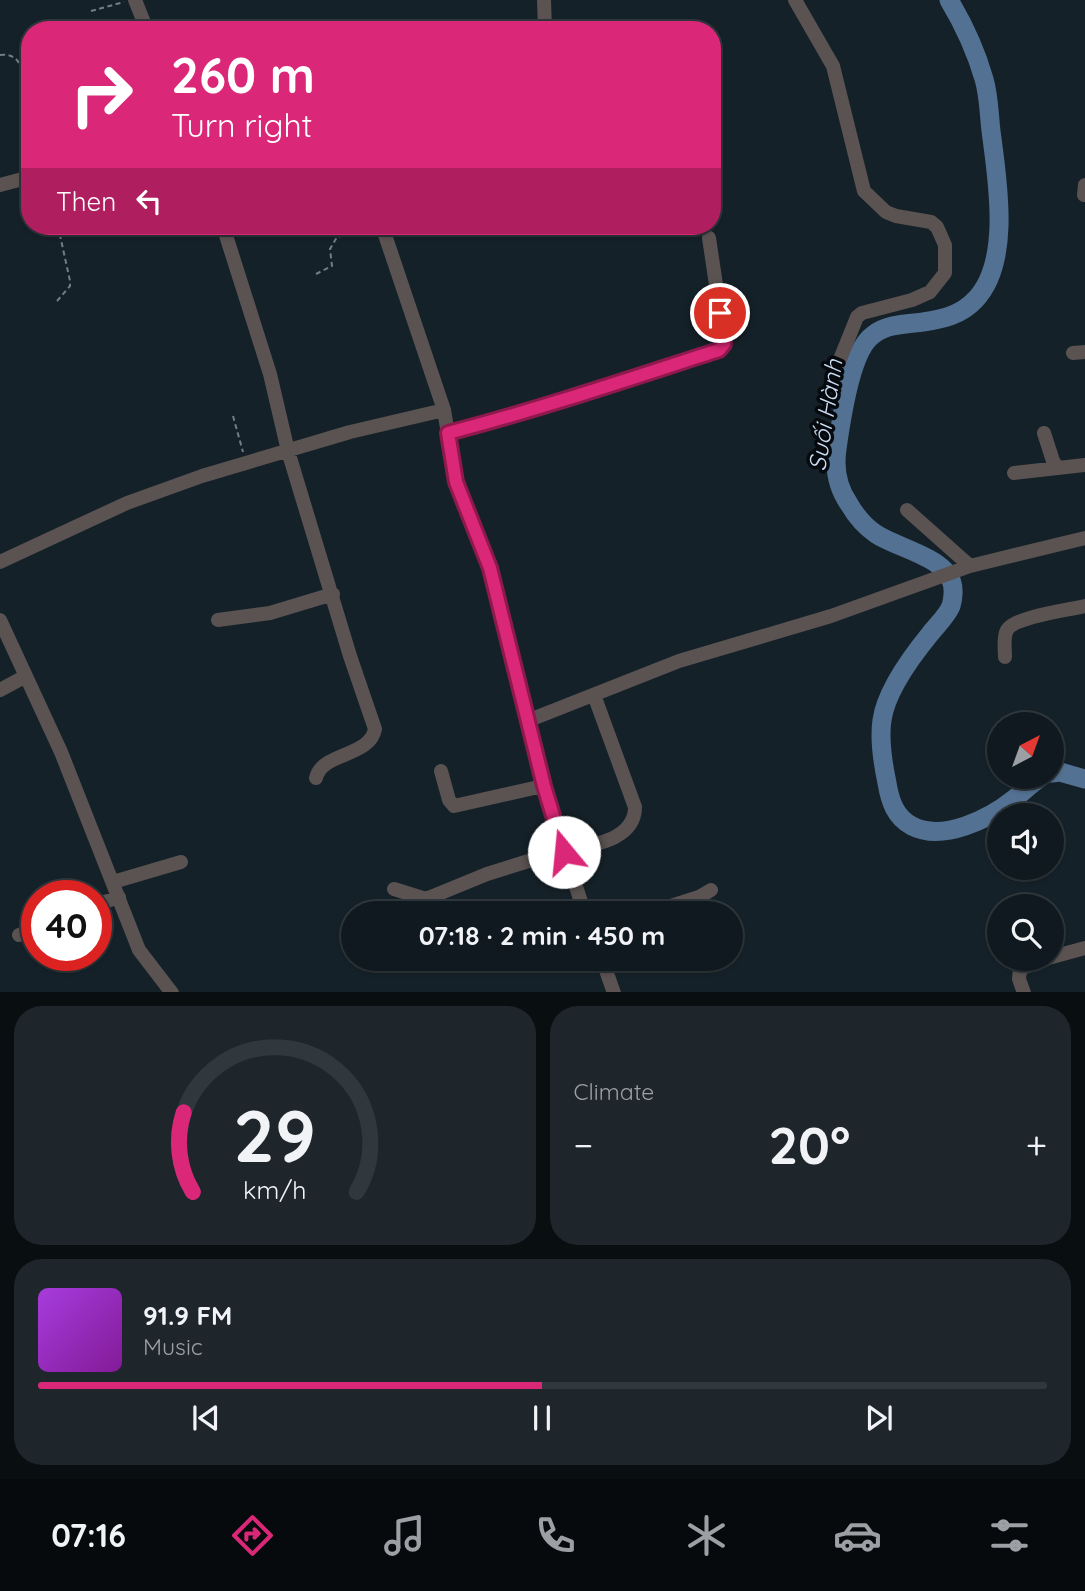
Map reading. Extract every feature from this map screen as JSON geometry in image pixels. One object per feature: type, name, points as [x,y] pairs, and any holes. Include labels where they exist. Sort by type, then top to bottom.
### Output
[{"type":"street","points":[[545,0],[545,21]]},
{"type":"street","points":[[795,0],[833,66],[864,191],[886,212],[931,222],[937,227],[945,245],[945,273],[930,292],[912,300],[862,313],[857,317],[832,379]]},
{"type":"street","points":[[135,1],[143,21]]},
{"type":"street","points":[[0,186],[21,180]]},
{"type":"street","points":[[1084,195],[1085,185]]},
{"type":"street","points":[[226,235],[270,374],[288,451],[375,729],[365,744],[322,767],[316,778]]},
{"type":"street","points":[[379,235],[444,410],[456,482],[490,568],[544,786],[581,901]]},
{"type":"street","points":[[448,433],[531,411],[722,348],[724,338],[709,238]]},
{"type":"street","points":[[0,562],[127,503],[350,432],[444,410]]},
{"type":"street","points":[[1044,433],[1058,468]]},
{"type":"street","points":[[1014,473],[1085,465]]},
{"type":"street","points":[[907,510],[970,566]]},
{"type":"street","points":[[527,721],[679,661],[831,616],[970,566],[1085,538]]},
{"type":"street","points":[[218,620],[270,614],[333,594]]},
{"type":"street","points":[[1005,657],[1006,634],[1011,625],[1085,606]]},
{"type":"street","points":[[0,620],[61,752],[142,955],[172,992]]},
{"type":"street","points":[[0,690],[26,676]]},
{"type":"street","points":[[394,889],[426,899],[487,874],[613,838],[629,827],[635,816],[635,807],[594,695]]},
{"type":"street","points":[[441,771],[449,800],[454,806],[544,786]]},
{"type":"street","points":[[113,882],[181,862]]},
{"type":"street","points":[[698,901],[711,890]]},
{"type":"street","points":[[112,899],[119,897]]},
{"type":"street","points":[[1064,953],[1085,947]]},
{"type":"street","points":[[606,971],[614,992]]},
{"type":"street","points":[[1020,971],[1019,979],[1024,992]]},
{"type":"path","points":[[91,11],[135,1]]},
{"type":"path","points":[[0,54],[9,54],[17,59],[21,67]]},
{"type":"path","points":[[57,301],[70,286],[60,235]]},
{"type":"path","points":[[316,274],[332,266],[330,248],[333,240],[344,235]]},
{"type":"path","points":[[233,416],[246,463]]},
{"type":"waterway","name":"Suối Hành","points":[[949,0],[973,48],[987,92],[999,219],[994,264],[987,284],[964,309],[951,316],[878,331],[865,343],[848,388],[836,456],[837,471],[845,498],[864,524],[885,539],[940,566],[953,585],[949,610],[908,663],[884,709],[881,744],[894,808],[912,826],[924,830],[951,830],[992,814],[1026,789]]},
{"type":"waterway","name":"Suối Hành","points":[[1064,773],[1085,779]]},
{"type":"route","points":[[564,852],[527,721],[490,568],[456,482],[448,433],[531,411],[719,350],[724,344],[720,313]]}]
